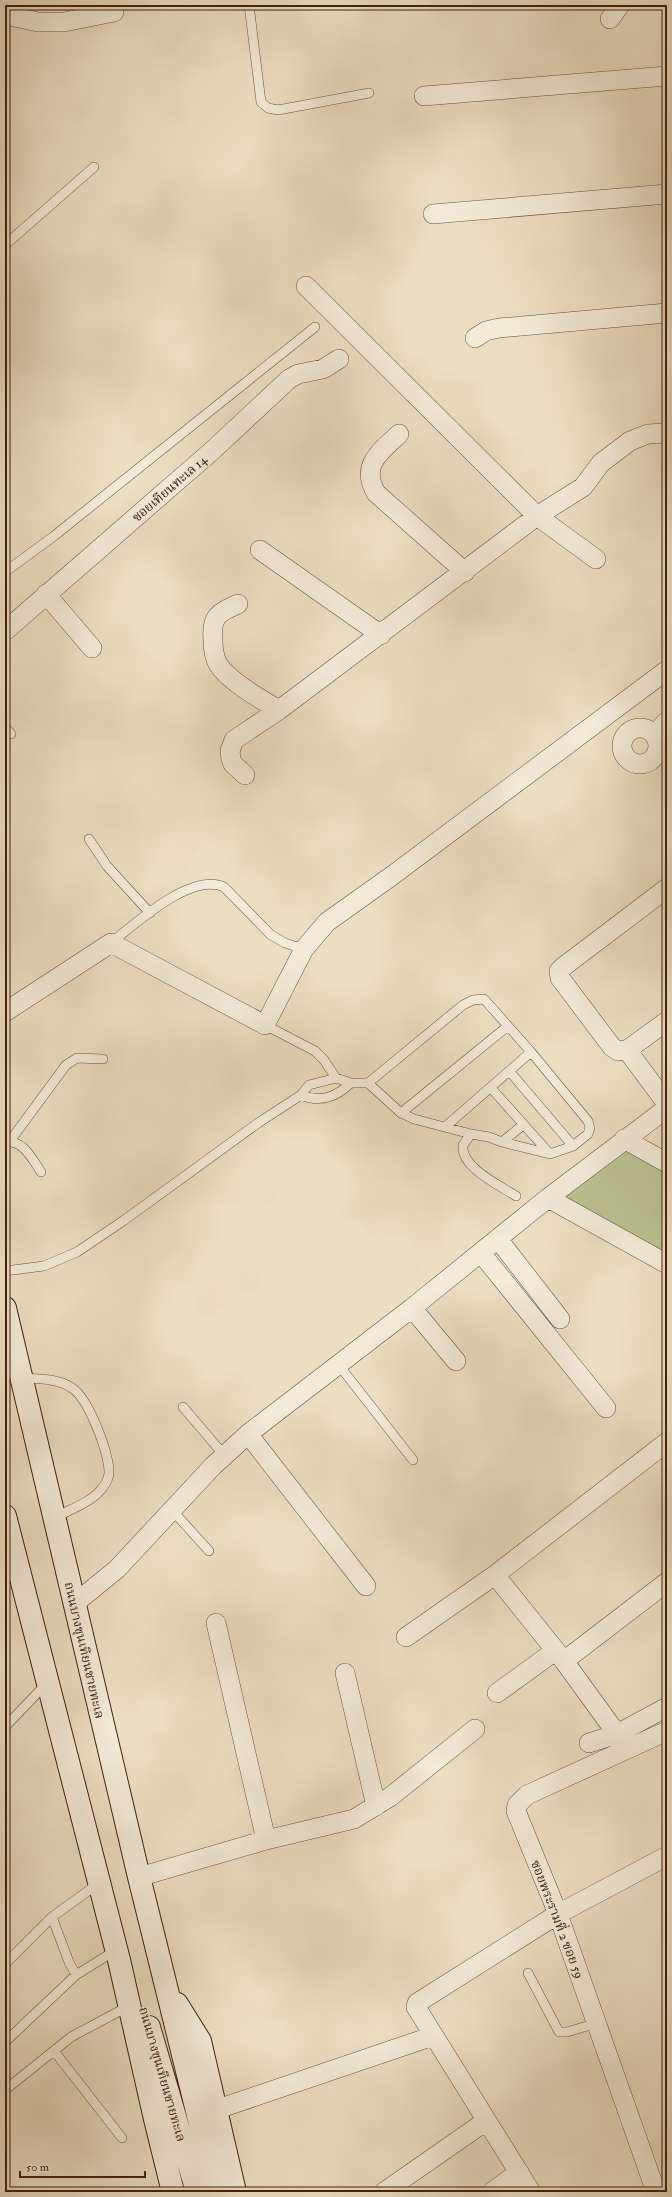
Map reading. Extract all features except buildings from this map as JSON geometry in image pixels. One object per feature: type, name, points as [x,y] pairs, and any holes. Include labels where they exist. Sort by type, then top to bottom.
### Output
[{"type":"main road","name":"ถนนบางขุนเทียนชายทะเล","points":[[5,1308],[139,1877],[217,2192]]},
{"type":"main road","name":"ถนนบางขุนเทียนชายทะเล","points":[[5,1516],[130,2006],[155,2120],[173,2192]]},
{"type":"main road","name":"ถนนบางขุนเทียนชายทะเล","points":[[117,1955],[141,1998],[197,2192]]},
{"type":"main road","name":"ถนนบางขุนเทียนชายทะเล","points":[[168,1992],[186,2017],[200,2041],[235,2192]]},
{"type":"street","points":[[5,15],[38,22],[64,22],[114,12]]},
{"type":"street","points":[[424,96],[667,76]]},
{"type":"street","points":[[433,214],[667,194]]},
{"type":"street","points":[[306,286],[537,516],[596,559]]},
{"type":"street","points":[[475,338],[486,331],[499,328],[667,313]]},
{"type":"street","name":"ซอยเทียนทะเล 14","points":[[5,631],[213,450],[289,379],[298,374],[323,369],[339,359]]},
{"type":"street","points":[[245,775],[233,764],[231,759],[230,751],[234,740],[279,710],[381,635],[537,516],[583,487],[601,463],[630,441],[648,434],[667,433]]},
{"type":"street","points":[[399,434],[378,455],[369,469],[371,484],[376,493],[465,572]]},
{"type":"street","points":[[260,550],[381,635]]},
{"type":"street","points":[[46,594],[92,648]]},
{"type":"street","points":[[238,604],[217,615],[212,625],[214,651],[217,663],[225,673],[279,710]]},
{"type":"street","points":[[5,1012],[111,943],[265,1025],[304,949],[327,922],[394,875],[667,670]]},
{"type":"street","points":[[654,735],[667,720]]},
{"type":"street","points":[[667,888],[563,966],[559,971],[560,978],[612,1047],[618,1051],[627,1050],[667,1020]]},
{"type":"street","points":[[627,1050],[667,1104]]},
{"type":"street","points":[[74,1604],[117,1569],[224,1455],[248,1434],[412,1308],[548,1198],[624,1139],[667,1108]]},
{"type":"street","points":[[624,1139],[667,1163]]},
{"type":"street","points":[[548,1198],[667,1264]]},
{"type":"street","points":[[498,1239],[560,1319]]},
{"type":"street","points":[[481,1253],[606,1408]]},
{"type":"street","points":[[412,1308],[456,1361]]},
{"type":"street","points":[[248,1434],[366,1586]]},
{"type":"street","points":[[406,1637],[495,1575],[667,1442]]},
{"type":"street","points":[[495,1575],[560,1656],[617,1734]]},
{"type":"street","points":[[497,1693],[560,1656],[667,1582]]},
{"type":"street","points":[[216,1623],[266,1840]]},
{"type":"street","points":[[345,1673],[376,1806]]},
{"type":"street","points":[[589,1743],[617,1734],[667,1707]]},
{"type":"street","points":[[139,1877],[266,1840],[354,1818],[376,1806],[476,1729]]},
{"type":"street","name":"ซอยพระรามที่ 2 ซอย 59","points":[[656,2192],[558,1914],[516,1811],[517,1805],[527,1795],[667,1731]]},
{"type":"street","points":[[531,2192],[416,2008],[417,2003],[558,1914],[666,1859]]},
{"type":"street","points":[[215,2110],[433,2036]]},
{"type":"street","points":[[384,2192],[486,2121]]},
{"type":"street","points":[[492,2192],[519,2172]]},
{"type":"lane","points":[[249,5],[261,102],[268,108],[278,110],[369,93]]},
{"type":"lane","points":[[5,245],[94,168]]},
{"type":"lane","points":[[5,572],[54,536],[315,327]]},
{"type":"lane","points":[[88,839],[107,866],[150,913]]},
{"type":"lane","points":[[111,943],[173,897],[201,884],[217,884],[224,887],[271,935],[285,943],[304,949]]},
{"type":"lane","points":[[5,1271],[44,1266],[77,1252],[123,1222],[258,1123],[301,1095],[309,1085],[336,1078],[351,1083],[368,1083],[463,1005],[473,1000],[484,1000],[508,1026],[588,1121],[590,1128],[588,1134],[573,1146],[550,1154],[502,1142],[489,1137],[471,1134],[414,1119],[401,1113],[368,1083]]},
{"type":"lane","points":[[265,1025],[315,1051],[324,1060],[336,1078]]},
{"type":"lane","points":[[401,1113],[508,1026]]},
{"type":"lane","points":[[445,1127],[510,1072],[531,1052]]},
{"type":"lane","points":[[41,1172],[27,1151],[19,1144],[8,1142],[66,1065],[77,1058],[103,1058]]},
{"type":"lane","points":[[510,1072],[573,1146]]},
{"type":"lane","points":[[301,1095],[313,1100],[340,1094],[351,1083]]},
{"type":"lane","points":[[491,1088],[550,1154]]},
{"type":"lane","points":[[502,1142],[523,1125]]},
{"type":"lane","points":[[471,1134],[463,1145],[462,1151],[464,1157],[473,1168],[516,1196]]},
{"type":"lane","points":[[338,1364],[413,1460]]},
{"type":"lane","points":[[22,1378],[54,1380],[72,1387],[82,1396],[92,1413],[108,1462],[109,1475],[104,1487],[94,1496],[54,1518]]},
{"type":"lane","points":[[183,1407],[224,1455]]},
{"type":"lane","points":[[172,1510],[209,1551]]},
{"type":"lane","points":[[5,1727],[47,1683]]},
{"type":"lane","points":[[5,1964],[52,1917],[99,1883]]},
{"type":"lane","points":[[52,1917],[69,1962],[76,1974]]},
{"type":"lane","points":[[5,2042],[76,1974],[117,1955]]},
{"type":"lane","points":[[528,1973],[559,2032],[567,2032],[597,2023]]},
{"type":"lane","points":[[5,2090],[71,2037],[130,2006]]},
{"type":"lane","points":[[54,2051],[122,2138]]},
{"type":"green space","points":[[626,1146],[667,1168],[667,1255],[562,1196]]}]
